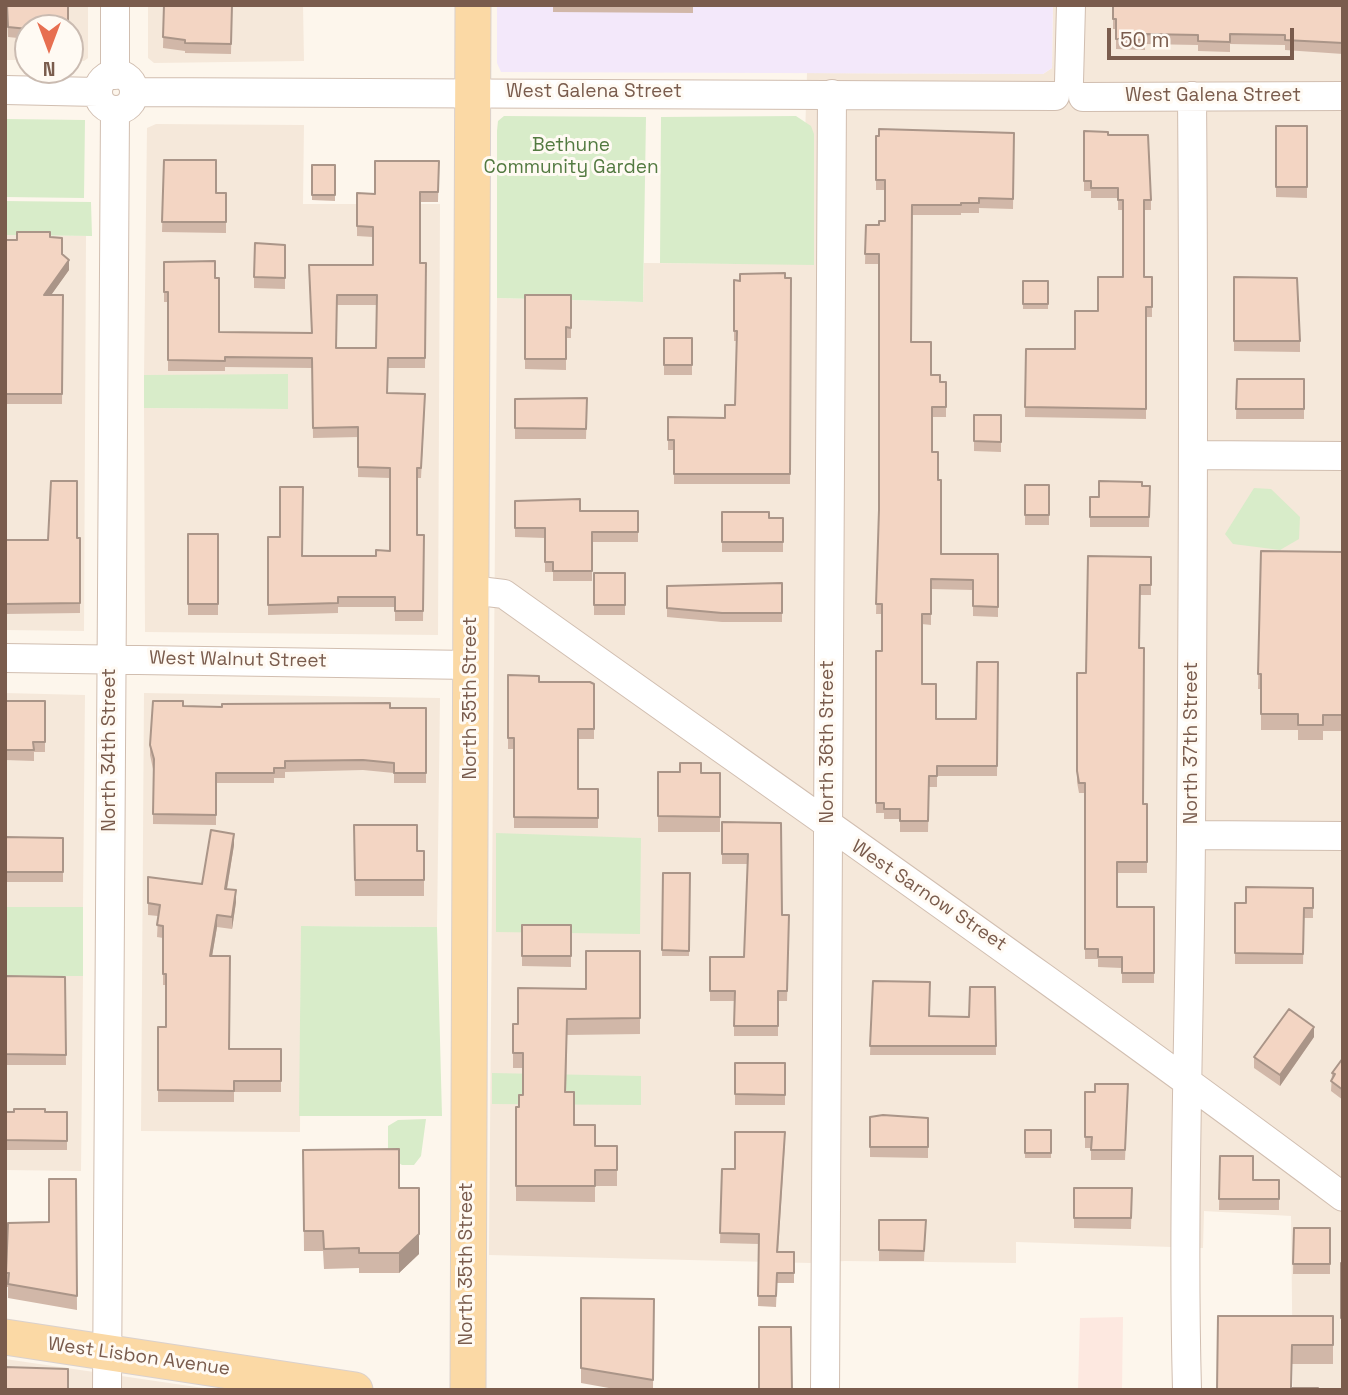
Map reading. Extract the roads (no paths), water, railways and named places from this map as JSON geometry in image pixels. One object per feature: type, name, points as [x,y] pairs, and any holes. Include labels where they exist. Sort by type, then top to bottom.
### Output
[{"type":"main road","name":"North 35th Street","points":[[468,1390],[473,5]]},
{"type":"main road","name":"West Lisbon Avenue","points":[[5,1337],[355,1390]]},
{"type":"street","name":"North 34th Street","points":[[107,1390],[115,5]]},
{"type":"street","points":[[1069,92],[1071,5]]},
{"type":"street","name":"West Galena Street","points":[[5,90],[832,94],[1069,92],[1192,96],[1343,96]]},
{"type":"street","name":"North 36th Street","points":[[825,1390],[832,94]]},
{"type":"street","name":"North 37th Street","points":[[1187,1390],[1185,1079],[1191,835],[1195,276],[1192,96]]},
{"type":"street","points":[[1193,455],[1343,456]]},
{"type":"street","name":"West Sarnow Street","points":[[471,590],[504,594],[828,826],[1009,950],[1343,1197]]},
{"type":"street","name":"West Walnut Street","points":[[5,658],[471,664]]},
{"type":"street","points":[[1191,835],[1343,836]]},
{"type":"park label","name":"Bethune Community Garden","points":[[571,157]]}]
